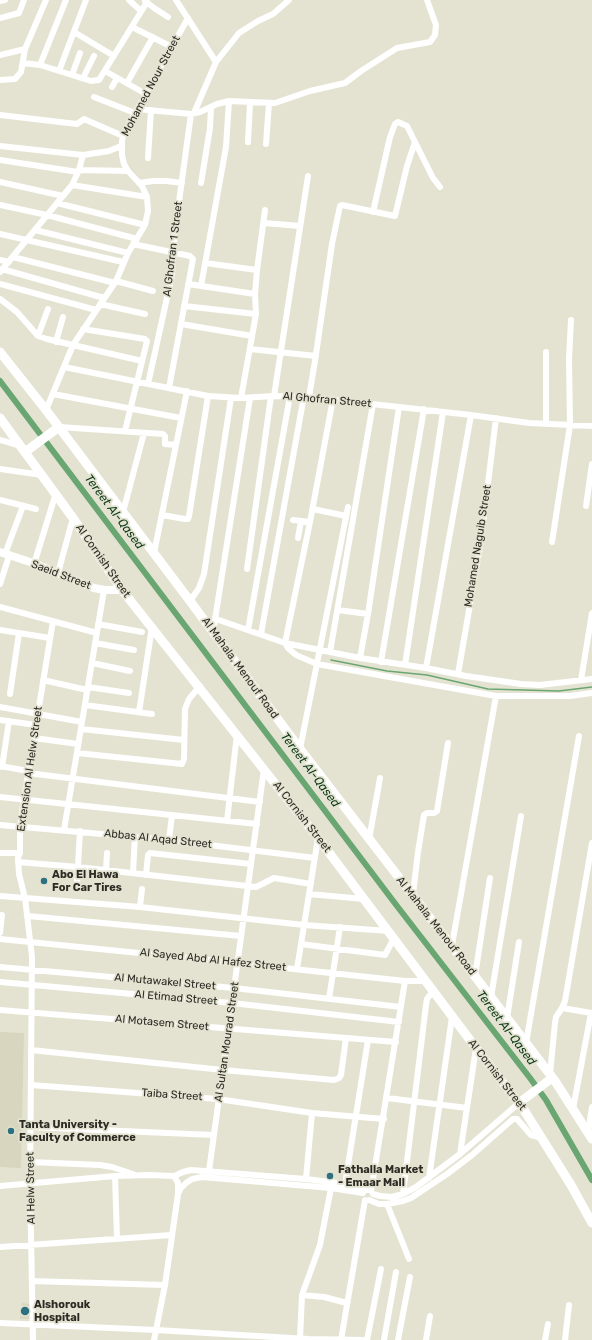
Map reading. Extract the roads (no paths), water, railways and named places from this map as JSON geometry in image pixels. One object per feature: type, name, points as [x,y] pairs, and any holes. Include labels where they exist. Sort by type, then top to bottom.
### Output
[{"type":"main road","name":"Al Mahala, Menouf Road","points":[[0,352],[46,410],[57,429],[123,512],[369,840],[413,894],[508,1018],[551,1076],[590,1136]]},
{"type":"main road","name":"Al Cornish Street","points":[[0,418],[26,448],[42,475],[122,590],[200,686],[318,838],[452,1017],[519,1103],[571,1185],[592,1223]]},
{"type":"main road","points":[[26,448],[57,429]]},
{"type":"main road","points":[[519,1103],[551,1076]]},
{"type":"street","points":[[0,1],[5,0]]},
{"type":"street","points":[[0,18],[16,14],[20,10],[24,0]]},
{"type":"street","points":[[0,80],[15,79],[21,72],[25,49],[46,0]]},
{"type":"street","points":[[40,64],[66,0]]},
{"type":"street","points":[[59,71],[86,0]]},
{"type":"street","points":[[129,0],[141,11]]},
{"type":"street","points":[[176,0],[216,62]]},
{"type":"street","name":"Al Ghofran 1 Street","points":[[148,384],[170,286],[192,113],[216,62],[239,33],[258,21],[273,14],[289,0]]},
{"type":"street","points":[[94,96],[136,111],[151,110],[192,113],[229,102],[269,103],[282,101],[345,83],[397,48],[430,42],[435,35],[436,25],[427,0]]},
{"type":"street","points":[[23,63],[40,64],[94,81],[99,80],[132,27],[146,1],[168,17]]},
{"type":"street","name":"Mohamed Nour Street","points":[[46,410],[73,345],[116,282],[123,262],[146,225],[148,211],[147,198],[139,183],[124,164],[121,146],[123,136],[188,18]]},
{"type":"street","points":[[132,27],[172,47]]},
{"type":"street","points":[[74,32],[114,56]]},
{"type":"street","points":[[127,83],[153,37]]},
{"type":"street","points":[[0,55],[25,49]]},
{"type":"street","points":[[72,75],[80,53]]},
{"type":"street","points":[[83,78],[94,56]]},
{"type":"street","points":[[105,70],[146,94]]},
{"type":"street","points":[[112,87],[117,78]]},
{"type":"street","points":[[201,286],[226,147],[229,102]]},
{"type":"street","points":[[248,142],[250,102]]},
{"type":"street","points":[[266,144],[269,103]]},
{"type":"street","points":[[202,183],[210,128],[211,107]]},
{"type":"street","points":[[148,158],[151,110]]},
{"type":"street","points":[[0,116],[77,124],[84,119],[123,136]]},
{"type":"street","points":[[374,212],[390,137],[395,124],[398,122],[407,126],[433,178],[440,187]]},
{"type":"street","points":[[261,634],[316,356],[332,244],[340,206],[342,205],[395,216],[414,142]]},
{"type":"street","points":[[0,146],[82,155],[96,154],[121,146]]},
{"type":"street","points":[[82,155],[78,171],[72,184],[1,271],[104,298]]},
{"type":"street","points":[[0,160],[78,171],[128,171]]},
{"type":"street","points":[[247,569],[272,396],[308,176]]},
{"type":"street","points":[[139,183],[153,181],[182,183]]},
{"type":"street","points":[[0,182],[63,196]]},
{"type":"street","points":[[72,184],[147,198]]},
{"type":"street","points":[[57,203],[146,225]]},
{"type":"street","points":[[0,205],[47,216],[190,256],[192,258],[193,260],[169,388]]},
{"type":"street","points":[[241,398],[256,314],[255,294],[257,270],[265,210]]},
{"type":"street","points":[[264,223],[300,226]]},
{"type":"street","points":[[35,230],[128,253]]},
{"type":"street","points":[[0,234],[123,262]]},
{"type":"street","points":[[0,260],[11,259],[153,291]]},
{"type":"street","points":[[205,263],[257,270]]},
{"type":"street","points":[[0,284],[96,310]]},
{"type":"street","points":[[188,284],[255,294]]},
{"type":"street","points":[[0,299],[19,314],[38,336],[56,342],[142,361]]},
{"type":"street","points":[[100,304],[146,314]]},
{"type":"street","points":[[184,306],[256,314]]},
{"type":"street","points":[[38,336],[48,309]]},
{"type":"street","points":[[56,342],[63,317]]},
{"type":"street","points":[[552,542],[570,425],[569,359],[571,320]]},
{"type":"street","points":[[181,324],[252,336]]},
{"type":"street","points":[[83,329],[145,339],[147,344],[125,431]]},
{"type":"street","points":[[250,349],[316,356]]},
{"type":"street","points":[[546,352],[546,424]]},
{"type":"street","name":"Al Ghofran Street","points":[[64,367],[208,396],[250,398],[290,396],[333,399],[546,424],[592,426]]},
{"type":"street","points":[[154,553],[186,391]]},
{"type":"street","points":[[53,394],[181,418]]},
{"type":"street","points":[[162,515],[188,519],[208,396]]},
{"type":"street","points":[[248,630],[290,396]]},
{"type":"street","points":[[190,601],[199,588],[204,574],[231,398]]},
{"type":"street","points":[[213,632],[250,398]]},
{"type":"street","points":[[333,399],[313,509],[285,643],[288,648],[296,654],[317,664],[496,696],[570,696],[592,693]]},
{"type":"street","points":[[330,652],[373,404]]},
{"type":"street","points":[[360,658],[399,407]]},
{"type":"street","points":[[381,662],[424,409]]},
{"type":"street","points":[[405,665],[443,412]]},
{"type":"street","points":[[426,668],[471,415]]},
{"type":"street","name":"Mohamed Naguib Street","points":[[458,674],[480,541],[496,418]]},
{"type":"street","points":[[57,429],[164,434],[165,444],[176,445]]},
{"type":"street","points":[[123,512],[144,433]]},
{"type":"street","points":[[0,440],[26,448]]},
{"type":"street","points":[[586,506],[592,464]]},
{"type":"street","points":[[0,469],[42,475]]},
{"type":"street","points":[[34,564],[56,494]]},
{"type":"street","points":[[0,500],[36,509]]},
{"type":"street","points":[[0,584],[5,554],[24,506]]},
{"type":"street","points":[[300,749],[348,507]]},
{"type":"street","points":[[313,509],[346,516]]},
{"type":"street","points":[[58,573],[73,518]]},
{"type":"street","points":[[293,520],[310,522]]},
{"type":"street","points":[[298,538],[301,521]]},
{"type":"street","name":"Saeid Street","points":[[5,554],[94,588],[104,590],[122,590]]},
{"type":"street","points":[[64,830],[104,590]]},
{"type":"street","points":[[0,607],[97,633]]},
{"type":"street","points":[[338,610],[368,614]]},
{"type":"street","points":[[581,680],[592,613]]},
{"type":"street","points":[[216,619],[285,643],[381,662],[521,684],[540,685],[592,679]]},
{"type":"street","name":"Extension Al Helw Street","points":[[31,1012],[31,942],[28,916],[18,862],[20,853],[20,827],[52,621]]},
{"type":"street","points":[[98,624],[142,632]]},
{"type":"street","points":[[139,712],[152,627]]},
{"type":"street","points":[[0,630],[50,638]]},
{"type":"street","points":[[10,694],[19,633]]},
{"type":"street","points":[[95,643],[134,650]]},
{"type":"street","points":[[92,663],[130,671]]},
{"type":"street","points":[[43,680],[129,693]]},
{"type":"street","points":[[77,753],[180,765],[182,764],[184,759],[185,709],[189,699],[200,686]]},
{"type":"street","points":[[452,945],[496,696]]},
{"type":"street","points":[[85,705],[152,714]]},
{"type":"street","points":[[0,707],[82,722]]},
{"type":"street","points":[[0,720],[36,725]]},
{"type":"street","points":[[9,721],[1,767],[72,778],[260,802]]},
{"type":"street","points":[[81,729],[184,740]]},
{"type":"street","points":[[227,821],[237,734]]},
{"type":"street","points":[[526,1043],[579,736]]},
{"type":"street","points":[[34,738],[78,744]]},
{"type":"street","points":[[413,894],[424,815],[437,811],[448,743]]},
{"type":"street","name":"Al Sultan Mourad Street","points":[[209,1171],[264,769]]},
{"type":"street","points":[[369,840],[380,778]]},
{"type":"street","points":[[0,797],[257,824]]},
{"type":"street","points":[[169,840],[172,815]]},
{"type":"street","points":[[491,997],[521,816]]},
{"type":"street","name":"Abbas Al Aqad Street","points":[[0,825],[135,836],[315,858]]},
{"type":"street","points":[[77,883],[80,832]]},
{"type":"street","points":[[133,873],[135,836]]},
{"type":"street","points":[[297,969],[318,838]]},
{"type":"street","points":[[551,1076],[555,1023],[565,998],[592,842]]},
{"type":"street","points":[[0,853],[20,853]]},
{"type":"street","points":[[106,870],[107,853]]},
{"type":"street","points":[[146,875],[148,855],[150,853],[251,864]]},
{"type":"street","points":[[18,862],[106,870],[248,887],[258,887],[274,878],[311,884]]},
{"type":"street","points":[[475,976],[490,878]]},
{"type":"street","points":[[140,907],[142,889]]},
{"type":"street","points":[[309,894],[364,899]]},
{"type":"street","points":[[0,896],[140,907],[244,919],[340,927],[392,935],[385,955],[301,944]]},
{"type":"street","points":[[0,933],[2,915]]},
{"type":"street","points":[[28,916],[242,936]]},
{"type":"street","points":[[329,999],[340,927]]},
{"type":"street","name":"Al Sayed Abd Al Hafez Street","points":[[0,939],[405,981],[426,981]]},
{"type":"street","points":[[508,1018],[519,942]]},
{"type":"street","name":"Al Mutawakel Street","points":[[0,967],[234,988],[401,1007]]},
{"type":"street","points":[[341,1340],[384,1119],[405,981]]},
{"type":"street","name":"Al Etimad Street","points":[[0,982],[232,1003],[399,1022]]},
{"type":"street","points":[[403,1194],[426,1005],[433,991]]},
{"type":"street","points":[[562,1008],[591,1013],[573,1109]]},
{"type":"street","name":"Al Motasem Street","points":[[0,1010],[396,1042]]},
{"type":"street","name":"Al Helw Street","points":[[31,1012],[30,1184],[32,1245],[32,1340]]},
{"type":"street","points":[[429,1178],[452,1017]]},
{"type":"street","points":[[31,1050],[332,1080],[339,1078],[342,1073],[346,1038]]},
{"type":"street","points":[[345,1184],[368,1040]]},
{"type":"street","points":[[460,1154],[476,1048]]},
{"type":"street","name":"Taiba Street","points":[[31,1085],[218,1099],[312,1114],[384,1119]]},
{"type":"street","points":[[387,1098],[467,1108]]},
{"type":"street","points":[[178,1194],[183,1185],[192,1179],[202,1178],[331,1188],[368,1195],[392,1197],[403,1194],[429,1178],[460,1154],[519,1103]]},
{"type":"street","points":[[590,1136],[592,1108]]},
{"type":"street","points":[[306,1179],[312,1114]]},
{"type":"street","points":[[0,1186],[116,1176],[162,1174],[174,1176],[187,1171],[209,1171],[306,1179],[345,1184],[368,1195],[379,1204],[387,1204],[411,1198],[447,1174],[472,1155],[513,1118],[517,1119],[531,1135],[542,1138]]},
{"type":"street","points":[[30,1127],[214,1135]]},
{"type":"street","points":[[30,1162],[100,1165],[112,1167],[136,1175]]},
{"type":"street","points":[[187,1171],[192,1179]]},
{"type":"street","points":[[116,1176],[117,1239]]},
{"type":"street","points":[[154,1340],[165,1285],[178,1194],[178,1183],[174,1176]]},
{"type":"street","points":[[300,1339],[302,1295],[320,1246],[331,1188]]},
{"type":"street","points":[[387,1204],[409,1259]]},
{"type":"street","points":[[0,1247],[172,1235]]},
{"type":"street","points":[[367,1340],[381,1269]]},
{"type":"street","points":[[384,1340],[396,1272]]},
{"type":"street","points":[[398,1340],[410,1277]]},
{"type":"street","points":[[32,1281],[165,1285]]},
{"type":"street","points":[[302,1295],[324,1297],[347,1303]]},
{"type":"street","points":[[565,1340],[569,1305]]},
{"type":"street","points":[[426,1340],[430,1316]]},
{"type":"street","points":[[0,1323],[156,1330],[235,1338],[363,1340]]},
{"type":"street","points":[[545,1340],[548,1324]]},
{"type":"waterway","name":"Tereet Al-Qased","points":[[0,381],[397,906],[530,1078],[546,1100],[592,1180]]},
{"type":"waterway","points":[[331,660],[387,671],[427,675],[488,689],[559,691],[592,687]]},
{"type":"place","name":"Abo El Hawa For Car Tires","points":[[44,881]]},
{"type":"place","name":"Tanta University - Faculty of Commerce","points":[[11,1131]]},
{"type":"place","name":"Fathalla Market - Emaar Mall","points":[[330,1176]]},
{"type":"place","name":"Alshorouk Hospital","points":[[25,1311]]}]
